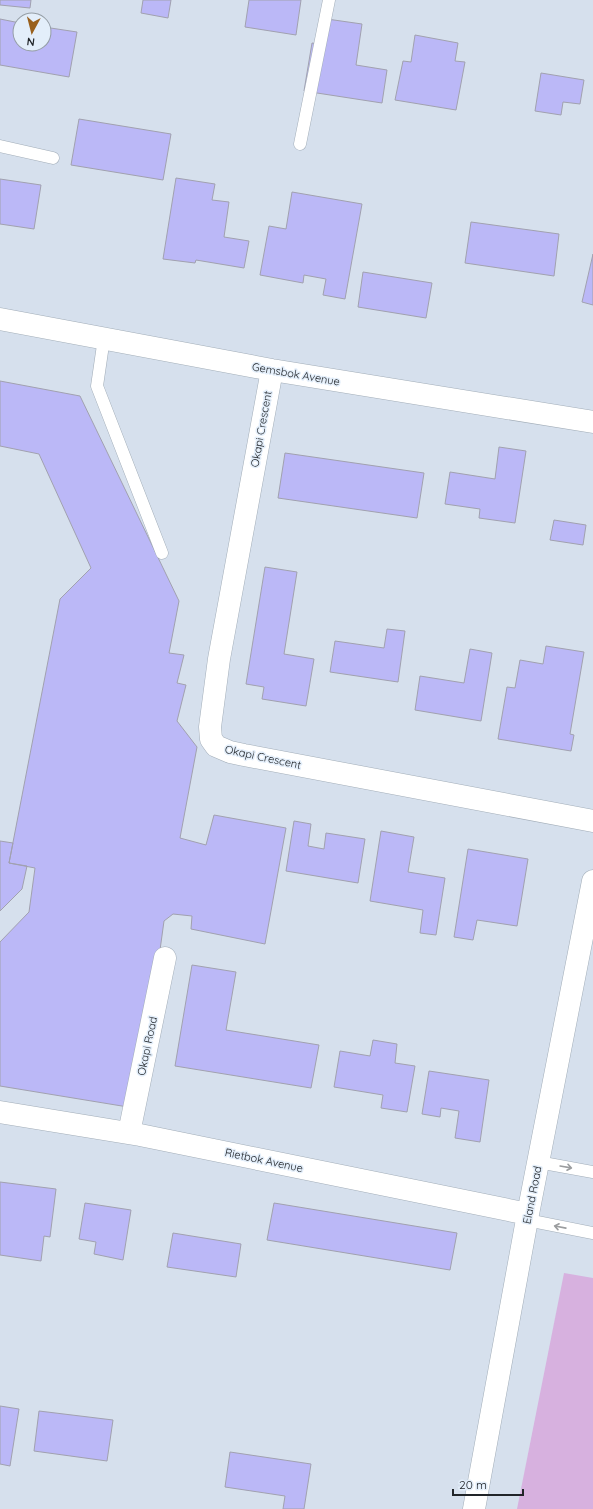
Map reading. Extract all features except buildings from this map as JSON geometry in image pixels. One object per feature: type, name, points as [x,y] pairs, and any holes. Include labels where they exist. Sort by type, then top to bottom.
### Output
[{"type":"street","name":"Gemsbok Avenue","points":[[0,319],[272,370],[593,422]]},
{"type":"street","name":"Okapi Crescent","points":[[272,370],[219,659],[210,727],[210,739],[212,742],[216,746],[230,752],[244,755],[593,821]]},
{"type":"street","name":"Eland Road","points":[[474,1509],[538,1162],[593,881]]},
{"type":"street","name":"Okapi Road","points":[[129,1133],[165,958]]},
{"type":"street","name":"Rietbok Avenue","points":[[0,1112],[129,1133],[528,1217]]},
{"type":"lane","points":[[300,144],[329,0]]},
{"type":"lane","points":[[0,146],[53,158]]},
{"type":"lane","points":[[104,338],[97,386],[162,553]]},
{"type":"lane","points":[[538,1162],[593,1172]]},
{"type":"lane","points":[[528,1217],[593,1233]]},
{"type":"shaded area","points":[[564,1273],[593,1278],[593,1509],[517,1509]]}]
